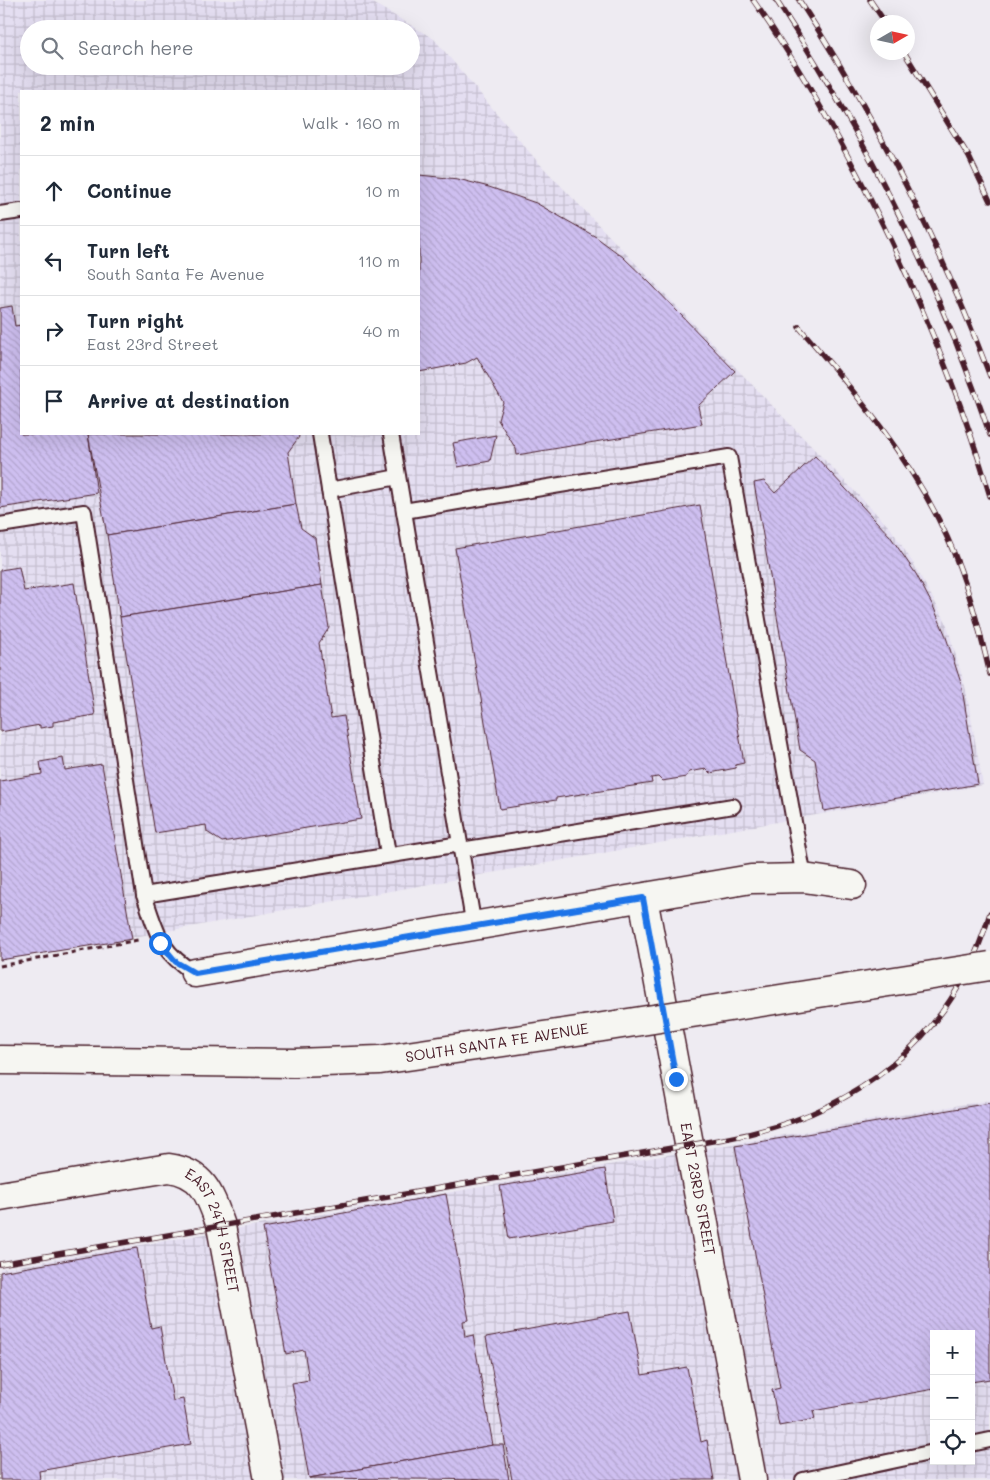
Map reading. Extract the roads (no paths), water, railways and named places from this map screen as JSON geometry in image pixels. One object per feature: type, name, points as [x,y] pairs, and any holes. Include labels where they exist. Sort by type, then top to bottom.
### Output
[{"type":"street","points":[[195,973],[750,879],[804,878],[852,885]]},
{"type":"street","name":"EAST 23RD STREET","points":[[643,898],[752,1480]]},
{"type":"street","name":"SOUTH SANTA FE AVENUE","points":[[0,1060],[295,1063],[380,1060],[990,966]]},
{"type":"street","name":"EAST 24TH STREET","points":[[0,1196],[169,1168],[181,1170],[196,1177],[210,1195],[221,1226],[269,1480]]},
{"type":"lane","points":[[0,214],[20,211]]},
{"type":"lane","points":[[320,435],[388,854]]},
{"type":"lane","points":[[391,435],[474,927]]},
{"type":"lane","points":[[404,511],[729,457],[804,878]]},
{"type":"lane","points":[[329,490],[398,477]]},
{"type":"lane","points":[[0,525],[84,512],[144,895],[160,943],[176,962],[195,973]]},
{"type":"lane","points":[[144,895],[388,854],[461,847],[733,806]]},
{"type":"lane","points":[[975,1443],[990,1440]]},
{"type":"lane","points":[[803,1480],[930,1453]]},
{"type":"railway","points":[[753,0],[792,59],[816,100],[851,162],[892,243],[946,367],[977,453],[990,496]]},
{"type":"railway","points":[[776,0],[840,104],[897,210],[947,321],[970,377],[990,435]]},
{"type":"railway","points":[[799,0],[854,90],[905,183],[950,278],[990,376]]},
{"type":"railway","points":[[870,0],[880,15]]},
{"type":"railway","points":[[909,60],[969,157],[990,201]]},
{"type":"railway","points":[[799,327],[861,401],[899,453],[933,508],[947,537],[966,587],[990,674]]},
{"type":"railway","points":[[0,1264],[724,1139],[771,1128],[815,1112],[855,1091],[891,1066],[923,1035],[951,999],[973,959],[990,913]]}]
